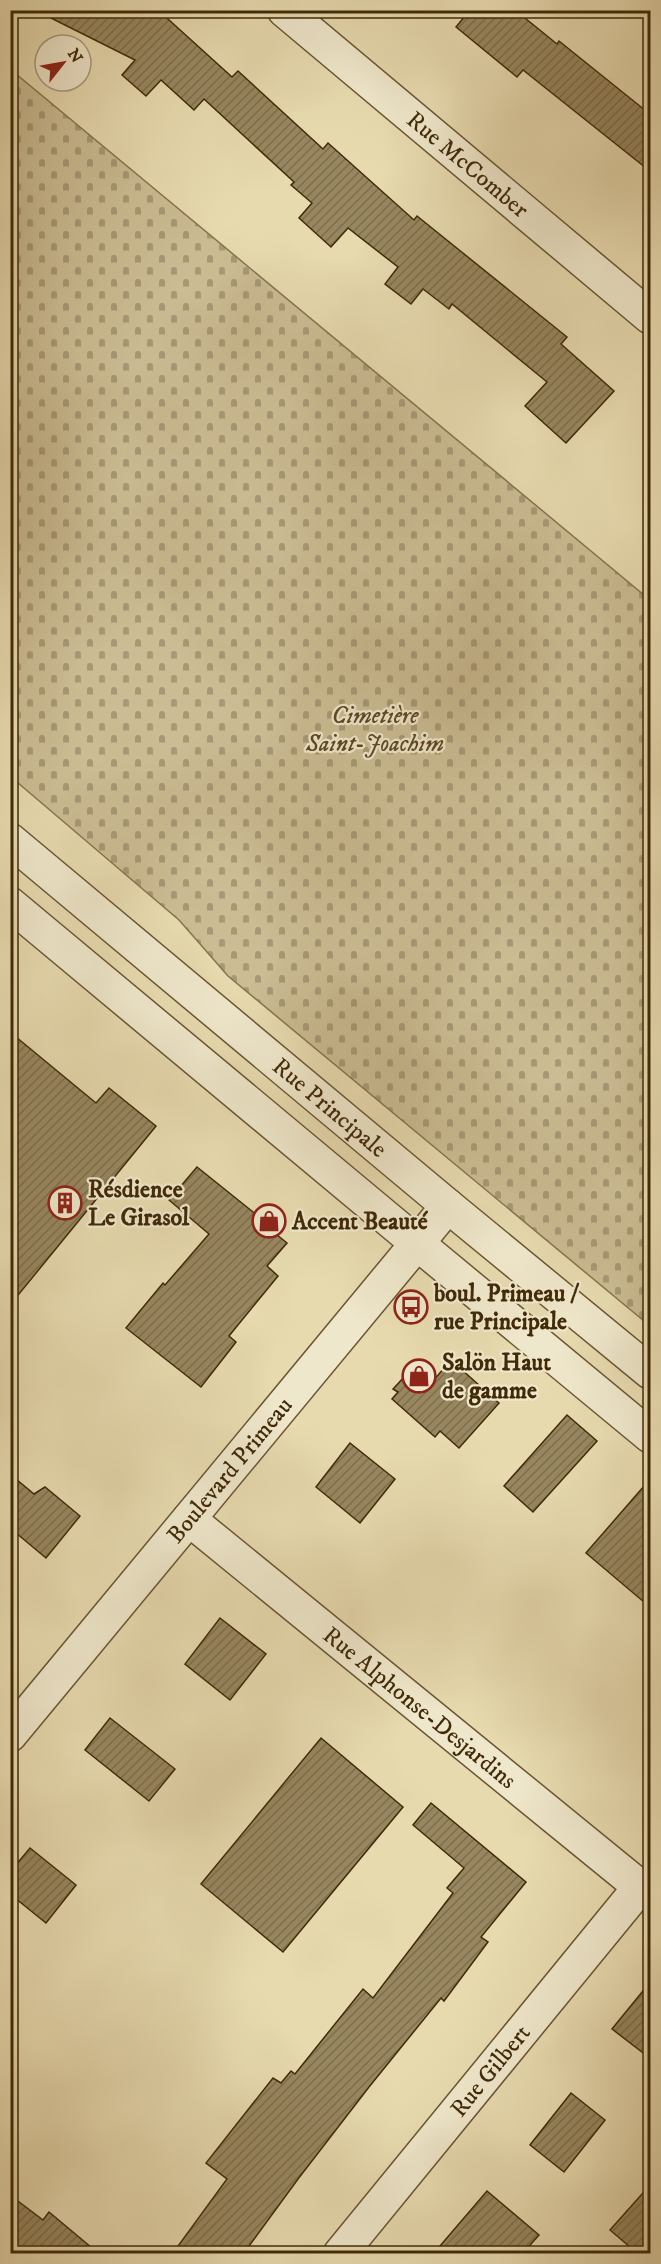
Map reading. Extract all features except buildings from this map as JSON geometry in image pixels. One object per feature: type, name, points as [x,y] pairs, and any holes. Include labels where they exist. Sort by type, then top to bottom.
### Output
[{"type":"street","name":"Rue McComber","points":[[284,10],[651,317]]},
{"type":"street","name":"Rue Principale","points":[[10,840],[448,1206],[651,1372]]},
{"type":"street","name":"Rue Principale","points":[[10,904],[651,1436]]},
{"type":"street","name":"Boulevard Primeau","points":[[10,1735],[448,1206]]},
{"type":"street","name":"Rue Alphonse-Desjardins","points":[[189,1519],[645,1891]]},
{"type":"street","name":"Rue Gilbert","points":[[340,2253],[645,1891]]},
{"type":"green space","name":"Cimetière Saint-Joachim","points":[[10,69],[33,88],[33,93],[39,93],[650,600],[650,1326],[228,976],[179,920],[11,777]]},
{"type":"place","name":"Résdience Le Girasol","points":[[65,1203]]},
{"type":"place","name":"Accent Beauté","points":[[269,1221]]},
{"type":"place","name":"boul. Primeau / rue Principale","points":[[411,1307]]},
{"type":"place","name":"Salön Haut de gamme","points":[[419,1376]]}]
